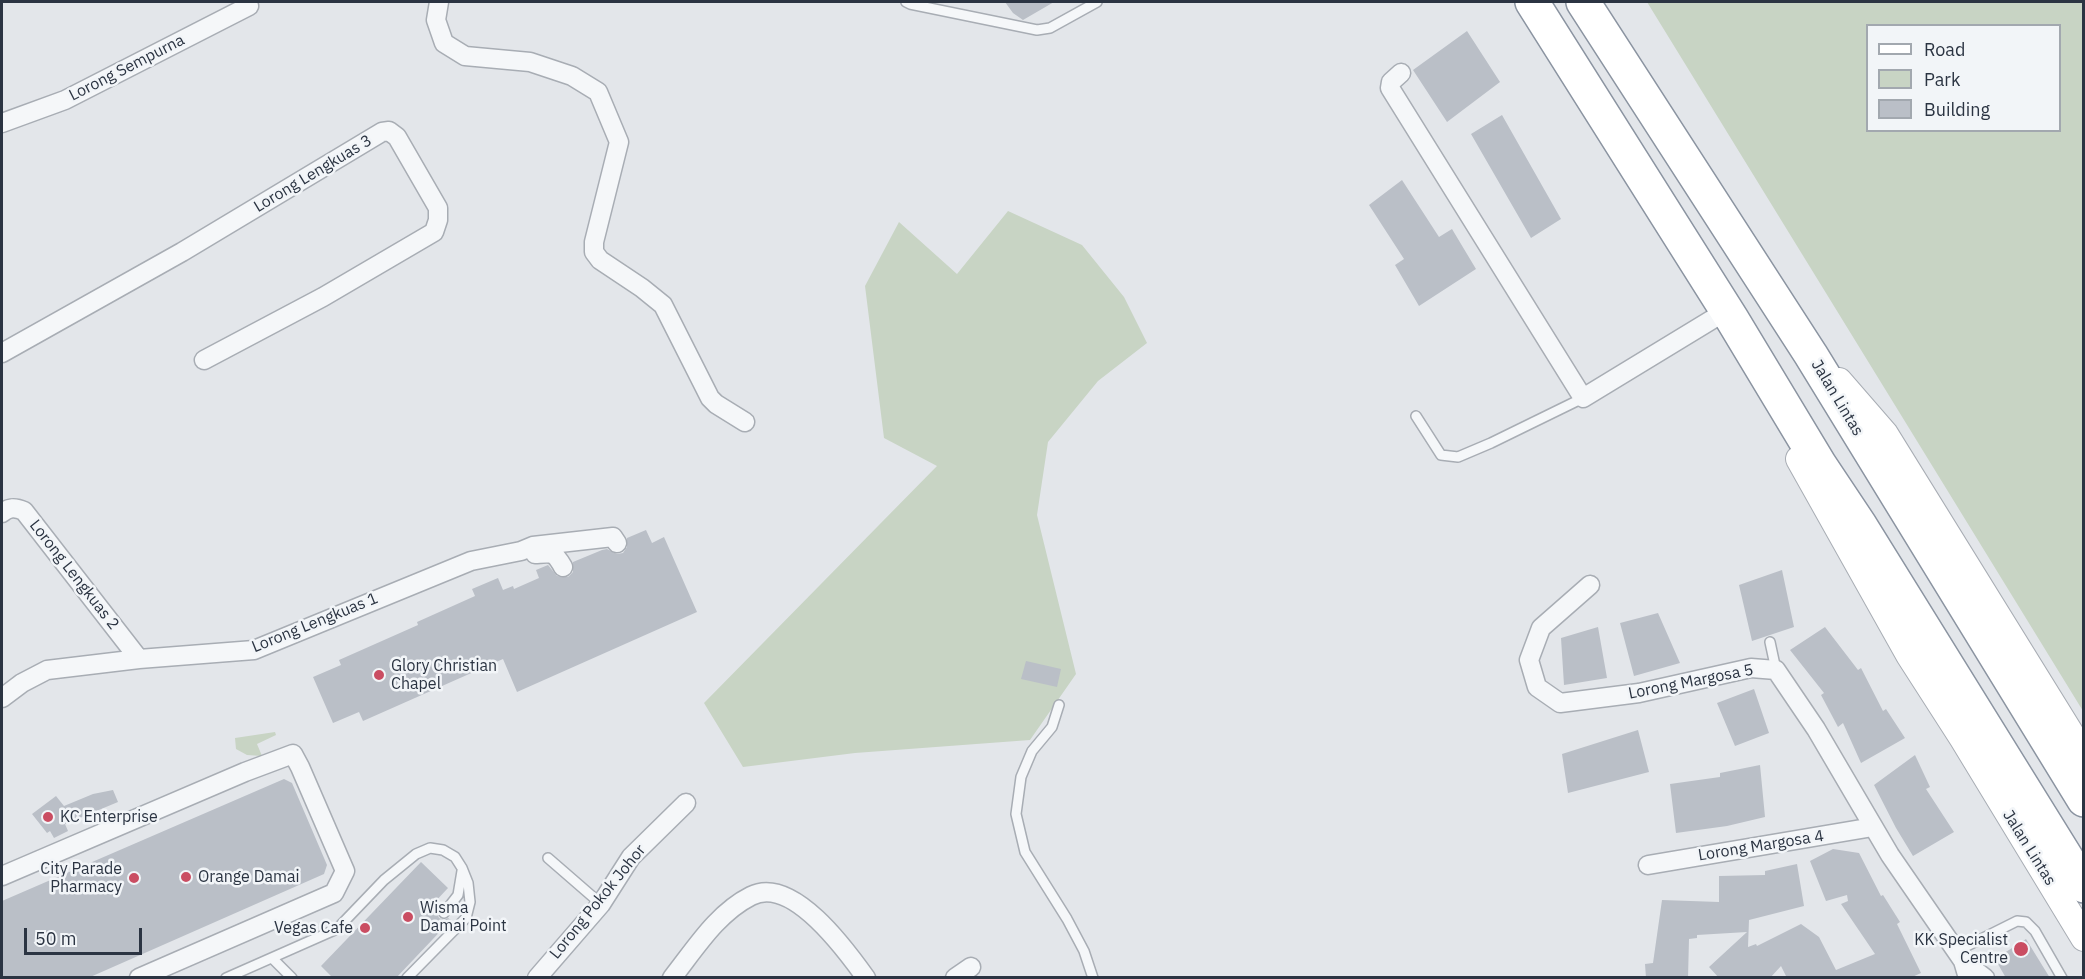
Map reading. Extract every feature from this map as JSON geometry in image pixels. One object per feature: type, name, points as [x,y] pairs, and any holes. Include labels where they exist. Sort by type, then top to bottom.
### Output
[{"type":"highway","name":"Jalan Lintas","points":[[1532,2],[2084,886]]},
{"type":"highway","name":"Jalan Lintas","points":[[1583,2],[1811,355],[2084,800]]},
{"type":"main road","name":"Jalan Lintas","points":[[1729,315],[1746,367],[1858,567],[1909,655],[2084,938]]},
{"type":"main road","points":[[1811,355],[1845,387],[1885,434],[2084,755]]},
{"type":"street","points":[[440,2],[436,20],[444,43],[465,56],[530,62],[572,76],[598,93],[619,142],[594,242],[594,252],[600,260],[663,305],[710,398],[745,422]]},
{"type":"street","name":"Lorong Sempurna","points":[[2,123],[65,100],[249,6]]},
{"type":"street","points":[[1401,73],[1391,82],[1390,88],[1582,398],[1729,315]]},
{"type":"street","name":"Lorong Lengkuas 3","points":[[2,353],[182,252],[382,132],[389,131],[397,137],[438,208],[438,220],[434,232],[323,297],[204,360]]},
{"type":"street","name":"Lorong Lengkuas 2","points":[[2,513],[8,508],[24,511],[140,659]]},
{"type":"street","name":"Lorong Lengkuas 1","points":[[2,698],[22,683],[47,670],[140,659],[254,650],[471,561],[521,551],[533,546],[613,537],[617,543]]},
{"type":"street","name":"Lorong Lengkuas 1","points":[[521,551],[529,554],[553,553],[563,567]]},
{"type":"street","name":"Lorong Margosa 5","points":[[1590,585],[1541,628],[1528,660],[1537,687],[1560,703],[1639,693],[1750,668],[1776,670],[1816,729],[1873,827],[1962,963],[1985,978]]},
{"type":"street","points":[[2,876],[245,772],[293,754],[345,871],[334,893],[139,978]]},
{"type":"street","name":"Lorong Pokok Johor","points":[[537,978],[601,904],[631,857],[686,803]]},
{"type":"street","name":"Lorong Margosa 4","points":[[1648,865],[1873,827]]},
{"type":"street","points":[[672,978],[714,925],[734,907],[753,894],[776,892],[798,905],[830,930],[866,978]]},
{"type":"street","points":[[955,978],[970,967]]},
{"type":"lane","points":[[906,2],[1037,30],[1050,28],[1097,2]]},
{"type":"lane","points":[[1416,416],[1441,455],[1458,457],[1582,398]]},
{"type":"lane","points":[[1770,642],[1776,670]]},
{"type":"lane","points":[[1059,705],[1052,727],[1032,751],[1020,777],[1016,814],[1025,852],[1067,919],[1084,951],[1093,978]]},
{"type":"lane","points":[[226,978],[337,929],[384,880],[416,854],[430,848],[443,850],[455,857],[468,883],[470,902],[466,918],[407,978]]},
{"type":"lane","points":[[548,858],[601,904]]},
{"type":"lane","points":[[444,913],[458,895],[462,868]]},
{"type":"lane","points":[[1962,963],[2017,921],[2026,922],[2035,931],[2062,978]]},
{"type":"lane","points":[[273,959],[292,978]]},
{"type":"green space","points":[[1647,2],[2083,2],[2083,711]]},
{"type":"green space","points":[[1008,211],[1082,245],[1124,297],[1147,343],[1098,381],[1048,442],[1037,515],[1076,674],[1030,740],[855,753],[743,767],[704,703],[937,466],[884,438],[865,286],[899,222],[957,274]]},
{"type":"green space","points":[[275,732],[276,735],[257,744],[262,756],[247,755],[236,749],[235,738]]},
{"type":"building","points":[[1005,2],[1054,2],[1023,20],[1013,13]]},
{"type":"building","points":[[1467,31],[1500,82],[1447,122],[1413,70]]},
{"type":"building","points":[[1502,115],[1561,219],[1531,238],[1471,134]]},
{"type":"building","points":[[1402,180],[1439,237],[1452,229],[1476,269],[1419,306],[1395,265],[1404,259],[1369,205]]},
{"type":"building","points":[[646,530],[652,543],[664,537],[697,612],[517,692],[503,659],[363,721],[359,712],[333,723],[313,677],[341,665],[339,660],[418,625],[417,622],[475,596],[472,589],[498,578],[503,590],[513,586],[514,589],[539,578],[536,570],[548,565],[557,576],[568,577],[573,572],[573,562],[607,549],[617,554],[623,553],[627,547],[627,538]]},
{"type":"building","points":[[1782,570],[1794,627],[1752,641],[1739,585]]},
{"type":"building","points":[[1658,613],[1680,663],[1634,676],[1620,623]]},
{"type":"building","points":[[1598,627],[1607,678],[1564,685],[1561,638]]},
{"type":"building","points":[[1825,627],[1858,670],[1861,668],[1883,711],[1886,709],[1905,738],[1861,763],[1843,723],[1838,727],[1821,695],[1824,693],[1790,650]]},
{"type":"building","points":[[1026,661],[1061,669],[1057,687],[1021,679]]},
{"type":"building","points":[[1754,689],[1769,733],[1735,746],[1717,703]]},
{"type":"building","points":[[1638,730],[1649,772],[1568,793],[1562,754]]},
{"type":"building","points":[[1915,755],[1930,787],[1926,789],[1954,832],[1913,856],[1874,785]]},
{"type":"building","points":[[1760,765],[1765,817],[1727,826],[1676,833],[1670,784],[1720,777],[1720,773]]},
{"type":"building","name":"Orange Damai","points":[[284,779],[292,783],[327,865],[324,874],[88,978],[2,978],[2,901]]},
{"type":"building","points":[[113,790],[118,802],[65,824],[68,831],[54,838],[32,814],[56,796],[64,806],[93,794]]},
{"type":"building","points":[[1833,849],[1859,853],[1881,896],[1883,895],[1900,922],[1897,924],[1921,973],[1910,978],[1787,978],[1781,966],[1770,978],[1719,978],[1709,967],[1747,932],[1697,935],[1697,938],[1689,939],[1688,978],[1646,978],[1645,964],[1653,963],[1662,900],[1719,902],[1719,876],[1765,875],[1765,871],[1797,864],[1804,906],[1749,920],[1748,947],[1756,944],[1757,946],[1801,924],[1819,937],[1836,970],[1875,954],[1841,904],[1848,901],[1847,895],[1826,901],[1810,861]]},
{"type":"building","name":"Wisma Damai Point","points":[[421,862],[448,888],[433,904],[439,909],[437,913],[439,918],[451,920],[396,978],[333,978],[321,966]]},
{"type":"building","name":"KK Specialist Centre","points":[[2026,939],[2050,978],[2006,978],[1995,959]]},
{"type":"place","name":"Glory Christian Chapel","points":[[379,675]]},
{"type":"place","name":"KC Enterprise","points":[[48,817]]},
{"type":"place","name":"Orange Damai","points":[[186,877]]},
{"type":"place","name":"City Parade Pharmacy","points":[[134,878]]},
{"type":"place","name":"Wisma Damai Point","points":[[408,917]]},
{"type":"place","name":"Vegas Cafe","points":[[365,928]]},
{"type":"place","name":"KK Specialist Centre","points":[[2021,949]]}]
